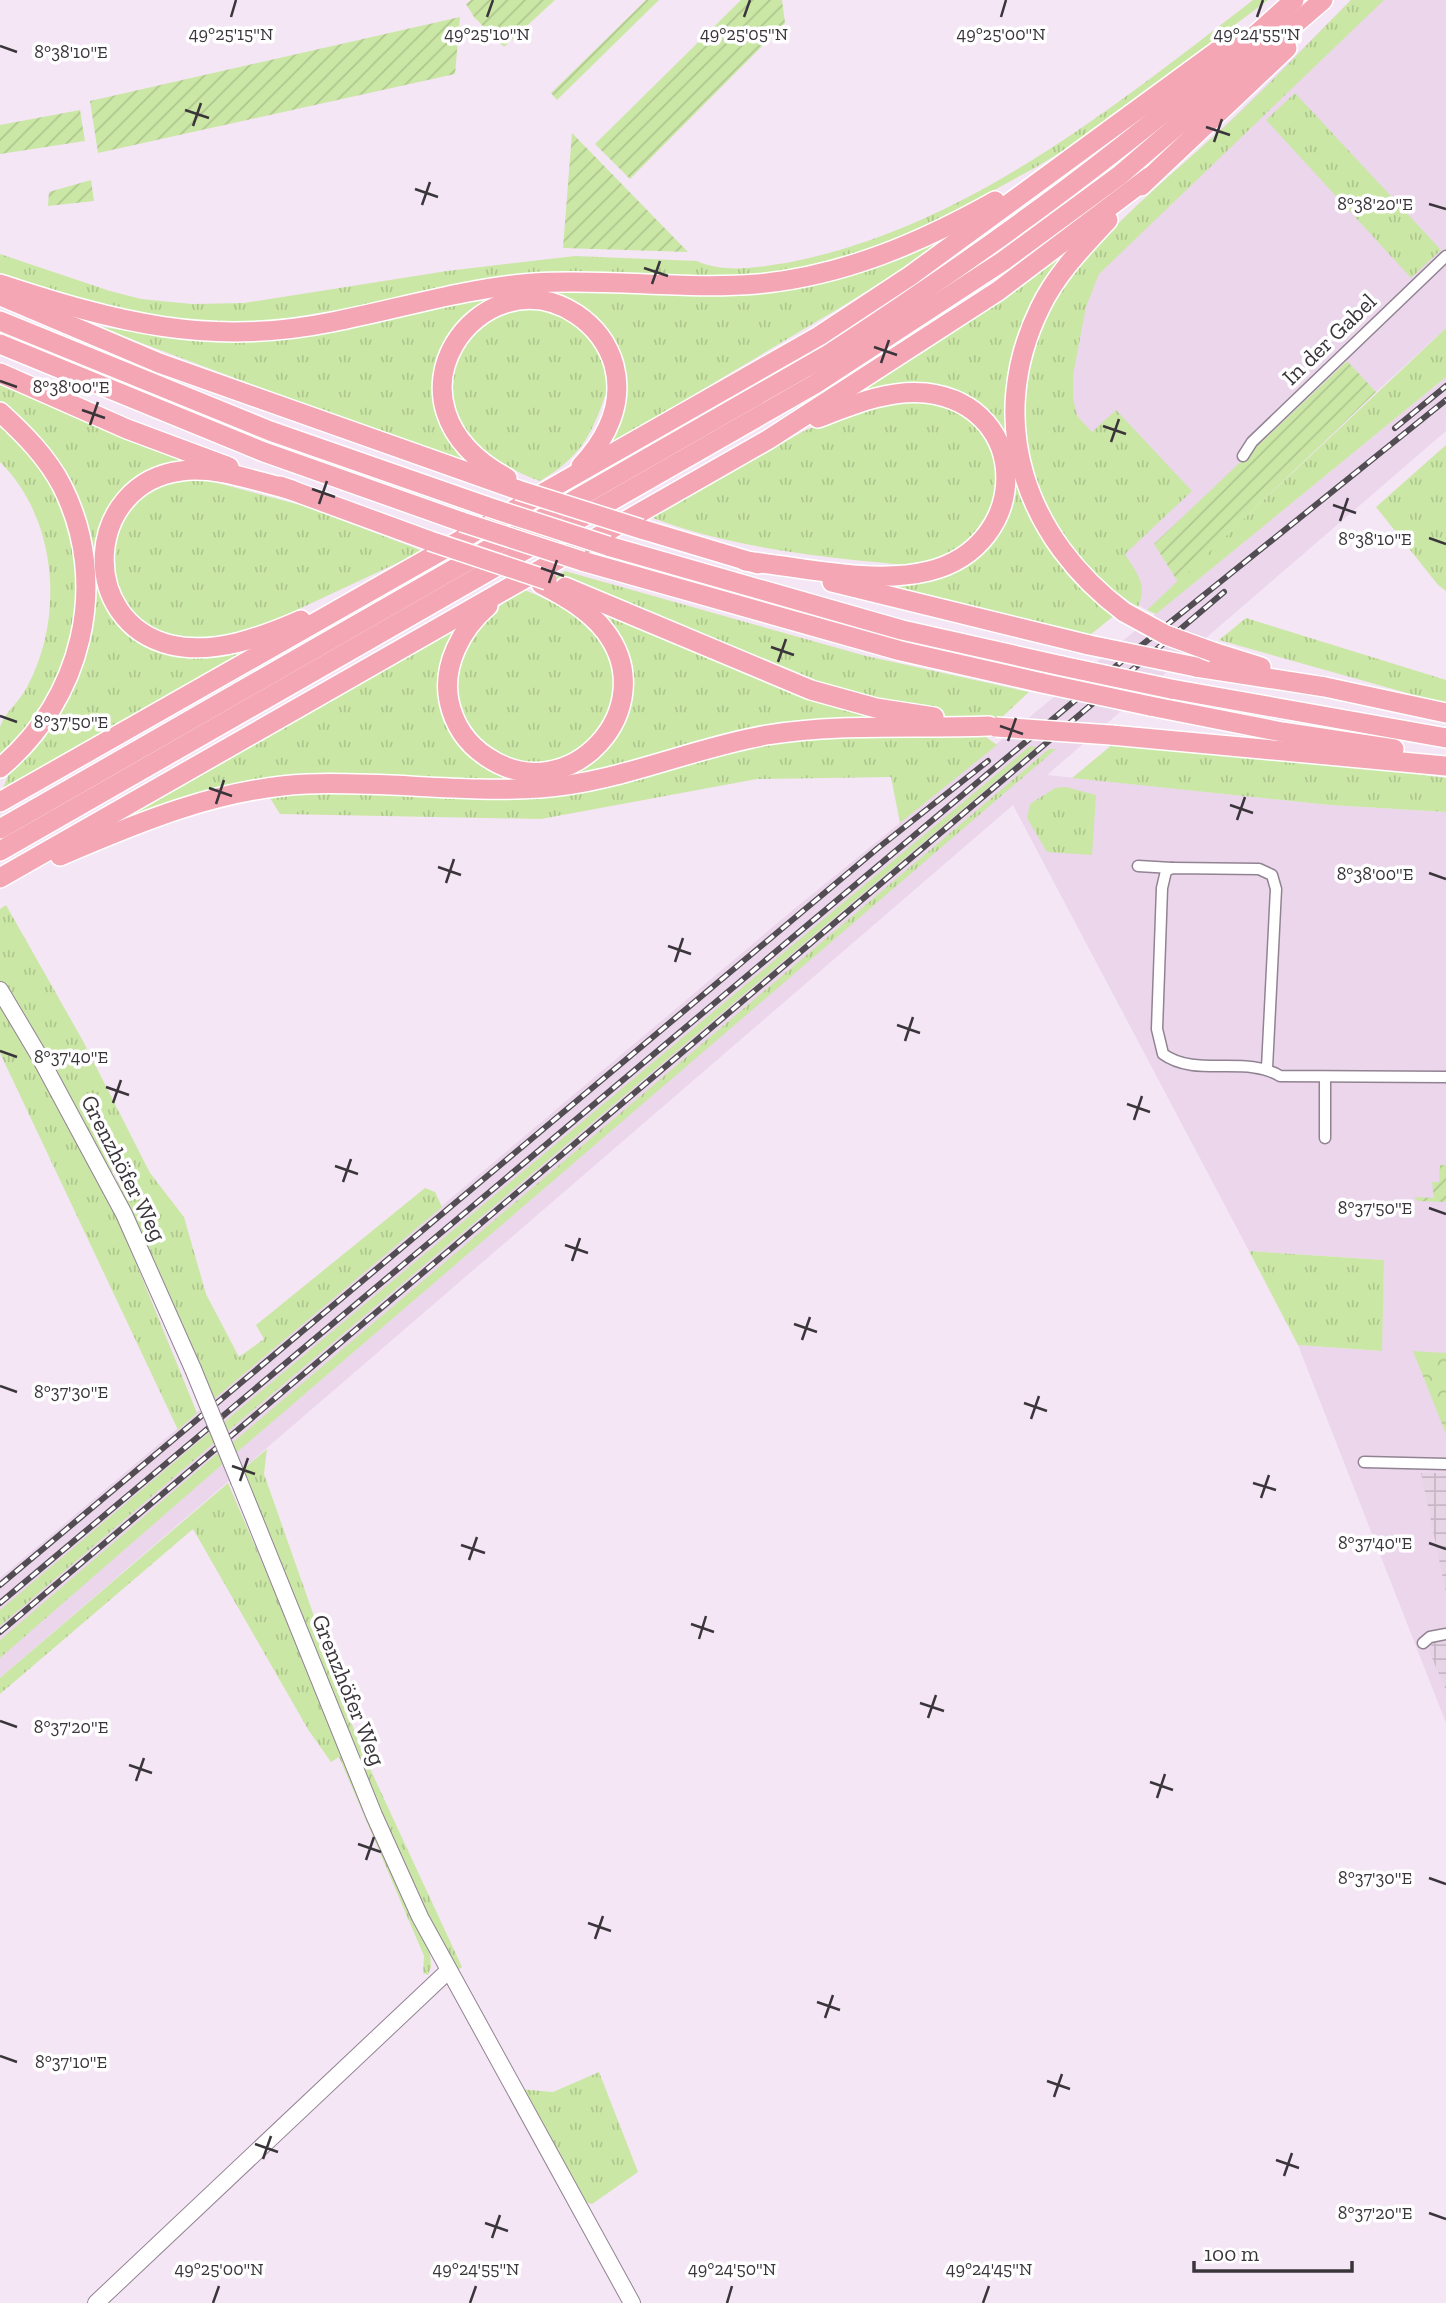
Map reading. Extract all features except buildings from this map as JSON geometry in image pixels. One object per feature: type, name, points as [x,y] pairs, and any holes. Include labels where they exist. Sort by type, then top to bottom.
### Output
[{"type":"highway","points":[[0,878],[517,576],[769,439],[998,291],[1149,177],[1248,88],[1325,0]]},
{"type":"highway","points":[[0,851],[803,391],[918,318],[1003,261],[1120,175],[1325,0]]},
{"type":"highway","points":[[0,802],[819,336],[910,276],[1261,18],[1289,5]]},
{"type":"highway","points":[[0,829],[829,354],[918,296],[1107,160],[1289,5]]},
{"type":"highway","points":[[0,284],[82,311],[128,322],[191,333],[245,334],[331,323],[478,290],[534,284],[755,284],[838,270],[896,250],[939,232],[1063,162]]},
{"type":"highway","points":[[1149,177],[1058,277],[1027,338],[1019,366],[1014,402],[1016,442],[1029,495],[1043,525],[1064,556],[1087,582],[1124,612],[1166,635],[1325,687]]},
{"type":"highway","points":[[0,295],[159,363],[549,499],[745,561],[1089,645],[1196,667],[1325,687],[1446,713]]},
{"type":"highway","points":[[522,488],[463,446],[445,412],[442,387],[446,361],[466,328],[486,312],[523,301],[561,306],[583,319],[608,348],[616,373],[617,399],[610,424],[589,457],[562,483]]},
{"type":"highway","points":[[0,321],[270,431],[608,546],[902,630],[1171,689],[1446,738]]},
{"type":"highway","points":[[0,344],[264,452],[582,561],[901,651],[1042,683],[1282,732],[1446,757]]},
{"type":"highway","points":[[0,373],[127,429],[517,576],[544,582],[811,690],[876,708],[992,727]]},
{"type":"highway","points":[[745,561],[860,575],[901,577],[931,571],[965,556],[983,541],[999,518],[1006,492],[1002,452],[988,427],[968,408],[939,396],[910,393],[872,399],[769,439]]},
{"type":"highway","points":[[0,412],[26,436],[61,485],[79,541],[87,600],[76,660],[61,693],[40,727],[0,768]]},
{"type":"highway","points":[[292,490],[197,470],[171,473],[146,483],[118,510],[107,534],[104,572],[119,609],[136,628],[158,640],[184,646],[218,646],[256,638],[350,596],[369,592]]},
{"type":"highway","points":[[517,576],[470,624],[453,656],[448,685],[453,715],[467,741],[490,760],[528,772],[561,769],[596,748],[614,722],[623,694],[620,660],[605,631],[576,605],[544,582]]},
{"type":"highway","points":[[0,878],[178,809],[221,796],[268,788],[320,784],[469,790],[542,788],[605,778],[763,736],[824,727],[992,727],[1111,735],[1446,766]]},
{"type":"main road","name":"Grenzhöfer Weg","points":[[0,990],[38,1054],[124,1214],[193,1369],[379,1826],[448,1971],[632,2303]]},
{"type":"main road","points":[[96,2303],[448,1971]]},
{"type":"street","name":"In der Gabel","points":[[1243,456],[1252,442],[1446,256]]},
{"type":"street","points":[[1138,866],[1259,869],[1272,875],[1276,889],[1267,1068]]},
{"type":"street","points":[[1172,868],[1166,871],[1163,878],[1158,1039],[1163,1054],[1181,1063],[1267,1068],[1280,1076],[1446,1077]]},
{"type":"street","points":[[1325,1077],[1325,1138]]},
{"type":"street","points":[[1364,1462],[1446,1464]]},
{"type":"street","points":[[1423,1643],[1430,1637],[1446,1634]]},
{"type":"shaded area","points":[[1351,0],[1446,0],[1446,328],[1376,392],[1346,361],[1155,545],[1178,582],[1147,610],[1113,590],[1027,460],[1111,230],[1228,123]]},
{"type":"shaded area","points":[[1446,377],[1446,431],[1047,775],[1329,805],[1446,812],[1446,1723],[1298,1345],[1381,1351],[1384,1260],[1249,1251],[1013,805],[0,1678],[0,1578],[793,910]]},
{"type":"shaded area","points":[[1421,1473],[1446,1473],[1446,1593],[1439,1559]]},
{"type":"shaded area","points":[[1446,1640],[1446,1690],[1429,1651],[1433,1642]]},
{"type":"green space","points":[[471,0],[555,0],[504,47],[474,17],[466,4]]},
{"type":"green space","points":[[646,0],[659,0],[557,100],[551,93]]},
{"type":"green space","points":[[741,0],[782,0],[785,23],[630,179],[595,144]]},
{"type":"green space","points":[[1253,0],[1268,0],[1084,138],[909,237],[830,264],[757,275],[657,276],[375,304],[245,325],[126,316],[0,278],[0,254],[141,299],[192,304],[244,303],[447,271],[575,256],[697,261],[731,268],[791,262],[855,245],[917,221],[977,192],[1092,121]]},
{"type":"green space","points":[[1351,0],[1384,0],[1099,274],[1086,307],[1073,375],[1073,398],[1077,416],[1092,432],[1116,410],[1192,491],[1125,554],[1141,585],[1138,607],[1103,582],[1077,557],[1057,528],[1039,489],[1023,431],[1025,377],[1041,328],[1067,283],[1102,241],[1240,112]]},
{"type":"green space","points":[[460,17],[455,74],[98,153],[90,101]]},
{"type":"green space","points":[[1295,93],[1441,250],[1411,278],[1266,120]]},
{"type":"green space","points":[[80,110],[85,141],[0,154],[0,125]]},
{"type":"green space","points":[[572,133],[688,252],[563,248]]},
{"type":"green space","points":[[91,180],[94,201],[48,206],[49,192]]},
{"type":"green space","points":[[940,241],[908,266],[601,450],[622,396],[605,396],[582,445],[565,464],[540,481],[485,458],[464,457],[461,461],[413,445],[96,326],[194,341],[251,342],[299,337],[504,294],[855,272]]},
{"type":"green space","points":[[1066,252],[1017,348],[1022,493],[1046,544],[1073,581],[1115,615],[1090,635],[936,602],[875,584],[954,570],[762,547],[686,529],[650,517],[806,430],[864,409],[911,402],[852,397],[930,348]]},
{"type":"green space","points":[[1446,328],[1446,377],[1156,614],[1147,610]]},
{"type":"green space","points":[[1347,361],[1376,392],[1178,582],[1154,544]]},
{"type":"green space","points":[[0,385],[194,463],[179,479],[199,478],[304,506],[423,551],[269,623],[272,640],[0,795],[11,769],[79,671],[85,523],[0,403]]},
{"type":"green space","points":[[0,423],[40,468],[63,512],[76,570],[77,599],[74,628],[57,684],[42,710],[0,759],[0,727],[24,692],[39,660],[47,630],[50,600],[44,539],[34,511],[19,485],[0,462]]},
{"type":"green space","points":[[1446,445],[1446,591],[1438,585],[1376,507]]},
{"type":"green space","points":[[565,571],[866,656],[1029,692],[1000,719],[928,715],[857,698],[554,578]]},
{"type":"green space","points":[[522,589],[548,600],[579,620],[607,650],[596,610],[790,693],[872,717],[787,723],[986,737],[997,745],[900,823],[891,777],[757,779],[541,819],[280,814],[260,782],[105,826],[465,621],[455,694],[463,657],[474,632],[492,612]]},
{"type":"green space","points":[[1246,618],[1446,680],[1446,704],[1219,640]]},
{"type":"green space","points":[[1113,744],[1343,764],[1446,778],[1446,812],[1329,805],[1072,778]]},
{"type":"green space","points":[[1030,746],[1036,747],[227,1432],[223,1423]]},
{"type":"green space","points":[[1049,749],[1056,749],[236,1453],[232,1443]]},
{"type":"green space","points":[[1066,787],[1096,795],[1092,855],[1047,852],[1027,818],[1030,804],[1055,788]]},
{"type":"green space","points":[[6,905],[83,1041],[150,1173],[184,1217],[206,1294],[239,1357],[264,1339],[256,1325],[425,1188],[435,1192],[442,1207],[214,1399],[113,1172],[99,1172],[197,1413],[178,1430],[0,1053],[0,909]]},
{"type":"green space","points":[[1440,1165],[1446,1165],[1446,1202],[1418,1201],[1414,1197],[1434,1198],[1432,1182],[1439,1182]]},
{"type":"green space","points":[[1249,1251],[1384,1260],[1382,1351],[1298,1345]]},
{"type":"green space","points":[[1413,1351],[1446,1353],[1446,1434]]},
{"type":"green space","points":[[210,1432],[214,1443],[0,1626],[0,1610]]},
{"type":"green space","points":[[267,1449],[264,1474],[360,1747],[462,1967],[454,1973],[395,1852],[240,1472]]},
{"type":"green space","points":[[218,1453],[225,1462],[0,1658],[0,1640]]},
{"type":"green space","points":[[228,1483],[430,1953],[431,1967],[428,1975],[423,1973],[424,1956],[339,1757],[331,1762],[309,1731],[193,1529],[0,1694],[0,1678]]},
{"type":"green space","points":[[599,2072],[638,2172],[592,2204],[581,2201],[519,2089],[553,2092]]},
{"type":"railway","points":[[1395,428],[1446,386]]},
{"type":"railway","points":[[0,1603],[1122,661],[1446,400]]},
{"type":"railway","points":[[0,1632],[1224,592]]},
{"type":"railway","points":[[0,1585],[878,848],[988,761]]}]
